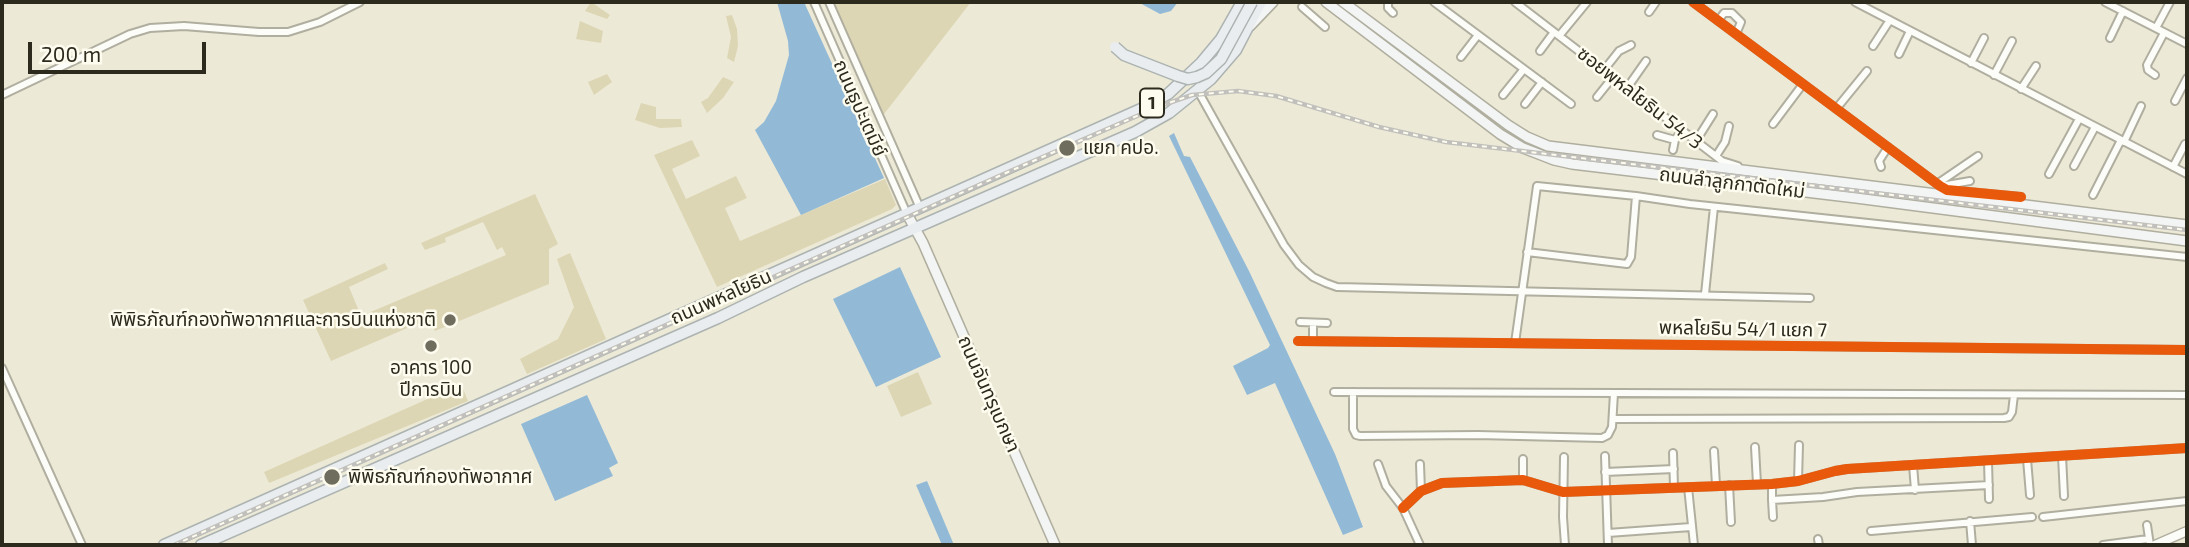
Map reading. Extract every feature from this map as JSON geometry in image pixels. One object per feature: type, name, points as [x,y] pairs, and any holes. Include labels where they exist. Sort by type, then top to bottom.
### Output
[{"type":"main road","name":"ถนนพหลโยธิน","points":[[164,545],[1141,109],[1168,94],[1212,52],[1242,2]]},
{"type":"main road","points":[[1115,47],[1124,55],[1178,76],[1197,78],[1221,59],[1252,2]]},
{"type":"main road","name":"ถนนพหลโยธิน","points":[[201,545],[1135,132],[1169,113],[1198,91],[1225,64],[1249,27],[1261,2]]},
{"type":"main road","points":[[1249,27],[1273,2]]},
{"type":"main road","name":"ถนนลำลูกกาตัดใหม่","points":[[1326,2],[1500,134],[1544,157],[1572,164],[2187,241]]},
{"type":"main road","name":"ถนนลำลูกกาตัดใหม่","points":[[1343,2],[1508,125],[1548,146],[2187,225]]},
{"type":"main road","points":[[1856,198],[1857,183]]},
{"type":"main road","name":"ถนนจันทรุเบกษา","points":[[918,227],[920,208]]},
{"type":"main road","name":"ถนนจันทรุเบกษา","points":[[907,214],[918,227],[1055,545]]},
{"type":"main road","points":[[615,344],[622,360]]},
{"type":"street","points":[[2,95],[130,34],[150,28],[184,26],[288,32],[320,22],[360,2]]},
{"type":"street","name":"ถนนธูปะเตมีย์","points":[[814,2],[907,214]]},
{"type":"street","name":"ถนนธูปะเตมีย์","points":[[829,2],[920,208]]},
{"type":"street","points":[[1388,2],[1388,8],[1393,13]]},
{"type":"street","points":[[1434,2],[1571,104]]},
{"type":"street","name":"ซอยพหลโยธิน 54/3","points":[[1515,2],[1716,156],[1732,165],[1774,171]]},
{"type":"street","points":[[1540,51],[1587,2]]},
{"type":"street","points":[[1649,12],[1656,2]]},
{"type":"street","points":[[1693,2],[1938,185],[1947,190],[2021,197]]},
{"type":"street","points":[[1855,2],[1867,5],[1910,31],[2187,174]]},
{"type":"street","points":[[2105,2],[2116,4],[2123,11],[2187,44]]},
{"type":"street","points":[[2156,28],[2170,2]]},
{"type":"street","points":[[1302,7],[1325,27]]},
{"type":"street","points":[[2110,38],[2123,11]]},
{"type":"street","points":[[1718,21],[1724,13],[1732,13],[1741,22],[1736,34]]},
{"type":"street","points":[[1873,46],[1890,20]]},
{"type":"street","points":[[1899,54],[1910,31]]},
{"type":"street","points":[[2155,75],[2148,70],[2147,65],[2164,33]]},
{"type":"street","points":[[1461,57],[1478,35]]},
{"type":"street","points":[[1970,62],[1984,38]]},
{"type":"street","points":[[1994,75],[2012,41]]},
{"type":"street","points":[[1604,70],[1619,51],[1631,45]]},
{"type":"street","points":[[1627,88],[1647,61]]},
{"type":"street","points":[[2021,89],[2036,66]]},
{"type":"street","points":[[1503,94],[1524,69]]},
{"type":"street","points":[[1836,109],[1867,71]]},
{"type":"street","points":[[1597,97],[1613,77]]},
{"type":"street","points":[[2175,101],[2187,78]]},
{"type":"street","points":[[1525,104],[1542,82]]},
{"type":"street","points":[[1773,124],[1803,84]]},
{"type":"street","points":[[1198,91],[1272,225],[1299,265],[1313,277],[1338,286],[1811,298]]},
{"type":"street","points":[[2093,195],[2141,106]]},
{"type":"street","points":[[1696,141],[1713,114]]},
{"type":"street","points":[[2049,174],[2079,119]]},
{"type":"street","points":[[1716,156],[1729,126]]},
{"type":"street","points":[[2074,166],[2095,127]]},
{"type":"street","points":[[1673,150],[1675,139],[1682,130]]},
{"type":"street","points":[[1657,135],[1675,139]]},
{"type":"street","points":[[2173,167],[2185,144]]},
{"type":"street","points":[[1881,167],[1879,161],[1888,148]]},
{"type":"street","points":[[1938,185],[1978,156]]},
{"type":"street","points":[[1938,185],[1970,181]]},
{"type":"street","points":[[1515,343],[1536,186],[2187,257]]},
{"type":"street","points":[[1527,252],[1627,264],[1631,257],[1636,196]]},
{"type":"street","points":[[1704,294],[1714,207]]},
{"type":"street","points":[[1300,323],[1327,323]]},
{"type":"street","points":[[1313,323],[1313,341]]},
{"type":"street","name":"พหลโยธิน 54/1 แยก 7","points":[[1298,341],[2187,350]]},
{"type":"street","points":[[2,368],[82,545]]},
{"type":"street","points":[[1334,392],[2187,395]]},
{"type":"street","points":[[1353,392],[1353,429],[1356,435],[1360,436],[1601,438],[1608,435],[1614,419],[1614,393]]},
{"type":"street","points":[[1614,419],[2004,418],[2012,412],[2014,395]]},
{"type":"street","points":[[1798,481],[1799,445]]},
{"type":"street","points":[[1755,447],[1757,484]]},
{"type":"street","points":[[1403,508],[1421,491],[1442,483],[1523,480],[1563,492],[1772,484],[1798,481],[1835,471],[2187,448]]},
{"type":"street","points":[[1714,451],[1716,485]]},
{"type":"street","points":[[1674,453],[1674,487]]},
{"type":"street","points":[[1605,456],[1608,545]]},
{"type":"street","points":[[2062,456],[2064,496]]},
{"type":"street","points":[[1564,457],[1565,545]]},
{"type":"street","points":[[1523,459],[1523,480]]},
{"type":"street","points":[[2027,459],[2030,495]]},
{"type":"street","points":[[1988,461],[1989,499]]},
{"type":"street","points":[[1378,464],[1387,486],[1403,508],[1420,545]]},
{"type":"street","points":[[1420,464],[1421,491]]},
{"type":"street","points":[[1913,465],[1915,490]]},
{"type":"street","points":[[1605,472],[1674,469]]},
{"type":"street","points":[[1772,484],[1773,517]]},
{"type":"street","points":[[1729,485],[1731,522]]},
{"type":"street","points":[[1772,500],[1857,492],[1989,485]]},
{"type":"street","points":[[1688,486],[1694,545]]},
{"type":"street","points":[[2043,517],[2187,501]]},
{"type":"street","points":[[1871,531],[2032,517]]},
{"type":"street","points":[[1970,522],[1972,545]]},
{"type":"street","points":[[2147,525],[2151,543]]},
{"type":"street","points":[[1608,533],[1691,527]]},
{"type":"street","points":[[2103,545],[2151,543],[2187,531]]},
{"type":"shaded area","points":[[591,2],[610,15],[607,19],[585,11]]},
{"type":"shaded area","points":[[829,2],[971,2],[881,118]]},
{"type":"shaded area","points":[[732,15],[737,29],[738,46],[734,62],[727,58],[731,37],[726,16]]},
{"type":"shaded area","points":[[580,21],[603,31],[601,43],[576,39]]},
{"type":"shaded area","points":[[607,74],[612,82],[594,95],[588,82]]},
{"type":"shaded area","points":[[723,77],[734,82],[723,98],[707,113],[701,102],[708,98]]},
{"type":"shaded area","points":[[641,103],[656,107],[656,119],[681,119],[682,127],[660,128],[635,120]]},
{"type":"shaded area","points":[[692,140],[700,156],[672,169],[686,199],[736,176],[747,198],[725,208],[740,241],[885,179],[896,205],[717,287],[654,155]]},
{"type":"shaded area","points":[[535,194],[558,244],[549,249],[549,284],[435,331],[428,319],[331,361],[303,300],[385,263],[388,269],[349,287],[361,316],[506,255],[502,247],[497,250],[483,222],[445,238],[446,242],[425,250],[421,243]]},
{"type":"shaded area","points":[[570,253],[606,339],[527,374],[520,359],[558,339],[574,307],[557,259]]},
{"type":"shaded area","points":[[918,372],[932,404],[901,417],[887,386]]},
{"type":"shaded area","points":[[461,384],[468,401],[269,483],[264,472]]},
{"type":"water","points":[[777,2],[804,2],[884,178],[801,215],[755,130],[764,122],[776,101],[789,55],[788,41]]},
{"type":"water","points":[[1138,2],[1178,2],[1171,11],[1160,14]]},
{"type":"water","points":[[1174,133],[1184,156],[1190,157],[1249,271],[1335,454],[1363,527],[1343,535],[1275,383],[1247,395],[1233,366],[1270,345],[1169,136]]},
{"type":"water","points":[[900,267],[941,357],[876,387],[833,299]]},
{"type":"water","points":[[587,395],[618,463],[609,468],[613,476],[555,501],[521,424]]},
{"type":"water","points":[[927,481],[954,545],[942,545],[916,485]]},
{"type":"railway","points":[[174,545],[1008,172],[1160,106],[1192,95],[1238,91],[1276,96],[1379,127],[1446,142],[2187,230]]},
{"type":"cycle path","points":[[1693,2],[1940,186],[1947,190],[2021,197]]},
{"type":"cycle path","points":[[1298,341],[2187,350]]},
{"type":"cycle path","points":[[1403,508],[1421,491],[1442,483],[1523,480],[1563,492],[1772,484],[1798,481],[1847,469],[2187,448]]},
{"type":"place","name":"แยก คปอ.","points":[[1067,148]]},
{"type":"place","name":"พิพิธภัณฑ์กองทัพอากาศและการบินแห่งชาติ","points":[[450,320]]},
{"type":"place","name":"อาคาร 100 ปีการบิน","points":[[431,346]]},
{"type":"place","name":"พิพิธภัณฑ์กองทัพอากาศ","points":[[332,477]]}]
